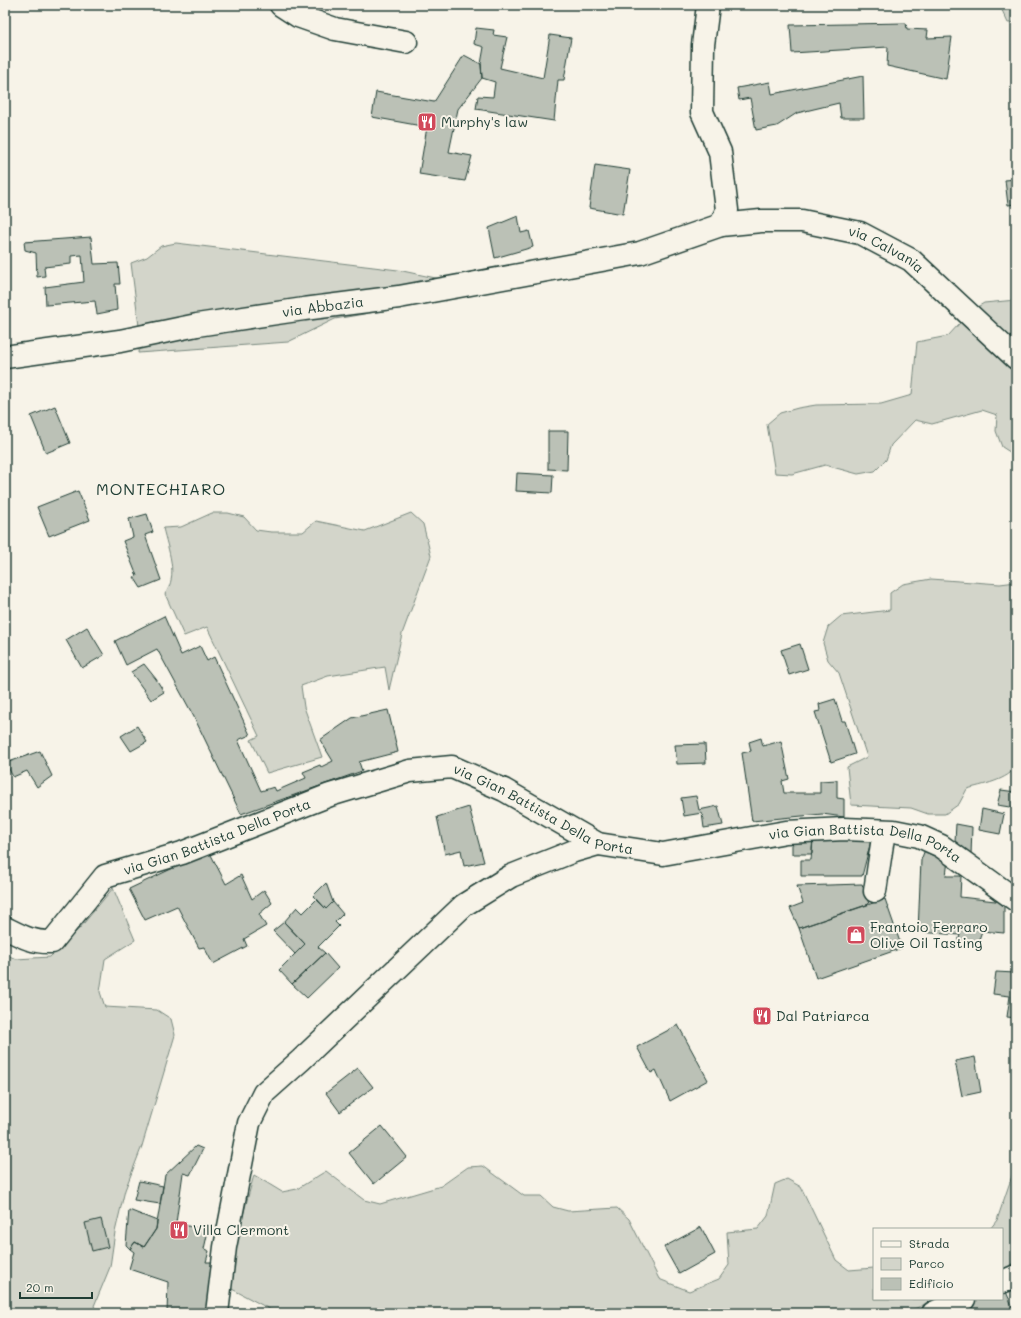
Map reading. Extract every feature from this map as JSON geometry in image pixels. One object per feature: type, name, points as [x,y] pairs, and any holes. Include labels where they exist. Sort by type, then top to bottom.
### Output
[{"type":"street","points":[[281,5],[298,16],[335,29],[406,42]]},
{"type":"street","points":[[708,5],[704,45],[702,112],[720,152],[727,210],[721,225]]},
{"type":"street","name":"via Calvania","points":[[640,253],[721,225],[761,221],[802,221],[860,233],[912,260],[1016,358]]},
{"type":"street","name":"via Abbazia","points":[[5,357],[120,341],[197,324],[304,309],[399,298],[640,253]]},
{"type":"street","name":"via Gian Battista Della Porta","points":[[5,928],[40,943],[52,942],[104,876],[182,852],[330,795],[410,771],[452,767],[511,794],[598,844],[663,854],[786,832],[844,829],[894,831],[919,836],[941,846],[1016,900]]},
{"type":"street","points":[[874,892],[884,831]]},
{"type":"street","points":[[217,1313],[225,1247],[249,1123],[264,1093],[301,1060],[464,905],[512,876],[574,850],[598,844]]},
{"type":"street","points":[[1003,1282],[1016,1276]]},
{"type":"street","points":[[933,1313],[962,1300]]},
{"type":"green space","points":[[1000,5],[1016,5],[1016,22],[1008,23]]},
{"type":"green space","points":[[176,243],[398,270],[445,280],[422,304],[335,319],[288,342],[138,353],[140,334],[131,263],[147,257],[161,246]]},
{"type":"green space","points":[[1016,300],[1016,456],[1002,447],[996,431],[997,415],[982,410],[932,424],[915,420],[891,445],[886,460],[875,471],[858,474],[825,465],[792,474],[775,473],[767,424],[780,413],[816,405],[881,404],[912,395],[917,342],[948,336],[971,311],[984,303]]},
{"type":"green space","points":[[212,513],[228,513],[244,517],[256,530],[271,532],[303,532],[316,521],[365,531],[411,513],[423,524],[431,556],[402,634],[389,690],[385,667],[328,676],[301,686],[304,707],[322,757],[267,773],[251,740],[259,736],[207,627],[184,636],[165,594],[169,587],[172,571],[170,554],[163,528],[181,527]]},
{"type":"green space","points":[[931,579],[1000,584],[1016,582],[1016,766],[1007,775],[1001,778],[987,784],[967,789],[959,804],[945,814],[928,814],[911,808],[851,805],[847,767],[867,757],[839,673],[828,660],[823,643],[828,627],[841,616],[890,610],[890,593],[903,584]]},
{"type":"green space","points":[[113,888],[135,940],[105,959],[100,992],[105,1007],[157,1010],[171,1019],[175,1035],[142,1146],[125,1190],[115,1232],[110,1267],[94,1306],[98,1313],[5,1313],[5,954],[16,959],[50,957],[79,929]]},
{"type":"green space","points":[[483,1166],[524,1196],[541,1196],[553,1207],[568,1211],[617,1208],[629,1219],[659,1279],[689,1291],[719,1279],[729,1265],[727,1232],[758,1229],[768,1216],[775,1184],[787,1179],[801,1187],[836,1260],[849,1270],[873,1268],[873,1300],[935,1300],[905,1313],[277,1313],[230,1288],[234,1248],[254,1175],[282,1192],[297,1189],[326,1171],[364,1200],[380,1204],[441,1186],[468,1167]]},
{"type":"green space","points":[[1016,1169],[1016,1258],[1009,1267],[1003,1270],[1003,1228],[991,1228],[997,1220],[1013,1173]]},
{"type":"building","points":[[906,23],[907,29],[928,30],[927,38],[952,37],[946,79],[887,66],[888,47],[792,53],[790,25]]},
{"type":"building","points":[[476,28],[494,30],[493,35],[507,37],[500,68],[543,78],[550,35],[571,38],[564,80],[558,80],[554,121],[476,109],[478,96],[493,97],[495,82],[482,78],[481,64],[484,47],[474,44]]},
{"type":"building","name":"Murphy's law","points":[[464,55],[481,64],[482,78],[458,109],[449,152],[472,156],[465,181],[419,174],[427,127],[372,117],[376,92],[434,102]]},
{"type":"building","points":[[863,76],[864,118],[841,118],[839,103],[797,113],[777,126],[756,130],[750,98],[739,100],[737,88],[770,82],[772,94]]},
{"type":"building","points":[[595,165],[630,170],[623,214],[589,208]]},
{"type":"building","points":[[1016,179],[1016,204],[1008,205],[1005,180]]},
{"type":"building","points":[[518,216],[521,233],[529,231],[533,247],[495,258],[489,228]]},
{"type":"building","points":[[91,237],[94,264],[118,263],[120,284],[115,284],[117,310],[97,314],[95,301],[46,305],[45,287],[84,282],[82,255],[71,256],[71,264],[44,267],[45,276],[37,277],[36,253],[25,250],[24,242]]},
{"type":"building","points":[[55,406],[70,443],[46,453],[31,416]]},
{"type":"building","points":[[548,431],[568,431],[567,470],[548,469]]},
{"type":"building","points":[[517,473],[553,475],[552,493],[516,491]]},
{"type":"building","points":[[78,491],[90,520],[49,536],[37,507]]},
{"type":"building","points":[[147,514],[153,532],[145,535],[161,580],[141,588],[134,577],[137,576],[123,541],[133,537],[129,519]]},
{"type":"building","points":[[164,616],[181,655],[200,646],[207,661],[214,657],[250,735],[238,740],[261,791],[274,787],[276,791],[306,778],[303,772],[320,765],[321,767],[333,761],[320,740],[352,718],[388,710],[398,752],[359,762],[362,771],[241,814],[194,717],[157,649],[126,665],[115,641]]},
{"type":"building","points":[[87,627],[104,655],[82,668],[66,640]]},
{"type":"building","points":[[800,644],[808,669],[789,675],[781,650]]},
{"type":"building","points":[[144,664],[164,692],[151,700],[131,672]]},
{"type":"building","points":[[835,699],[842,721],[845,721],[855,754],[831,762],[815,712],[820,711],[819,704]]},
{"type":"building","points":[[137,726],[147,742],[131,751],[121,736]]},
{"type":"building","points":[[761,738],[763,746],[781,741],[789,779],[782,781],[784,793],[820,793],[820,781],[837,780],[837,798],[844,799],[844,817],[822,814],[752,821],[742,753],[751,751],[749,742]]},
{"type":"building","points":[[705,744],[706,763],[677,764],[675,745]]},
{"type":"building","points":[[40,751],[52,776],[37,787],[27,771],[13,777],[6,763]]},
{"type":"building","points":[[1001,790],[1016,792],[1016,808],[997,805]]},
{"type":"building","points":[[696,796],[699,810],[718,806],[723,825],[704,828],[702,813],[684,816],[681,798]]},
{"type":"building","points":[[469,807],[484,862],[464,866],[461,850],[445,854],[437,817]]},
{"type":"building","points":[[982,809],[1004,814],[1000,834],[979,830]]},
{"type":"building","points":[[956,824],[972,827],[971,855],[955,841]]},
{"type":"building","points":[[813,838],[812,854],[792,854],[792,842]]},
{"type":"building","points":[[813,838],[871,841],[862,876],[801,876],[801,860],[811,860]]},
{"type":"building","points":[[926,847],[948,860],[946,876],[961,876],[960,897],[1004,902],[1004,933],[982,931],[977,945],[958,942],[960,935],[918,932],[921,860]]},
{"type":"building","points":[[209,851],[226,884],[241,875],[252,899],[264,890],[272,903],[259,914],[266,926],[244,939],[247,946],[213,964],[204,947],[199,948],[177,906],[145,920],[129,889]]},
{"type":"building","points":[[326,883],[333,902],[326,909],[313,896]]},
{"type":"building","points":[[862,884],[869,904],[799,928],[790,908],[803,903],[797,886]]},
{"type":"building","points":[[317,899],[326,909],[333,902],[343,914],[335,922],[339,926],[318,947],[325,953],[292,984],[279,970],[305,944],[284,922],[297,907],[303,913]]},
{"type":"building","points":[[885,899],[902,948],[816,978],[799,928]]},
{"type":"building","points":[[284,922],[305,944],[295,954],[273,931]]},
{"type":"building","points":[[1016,944],[1016,1018],[1007,1017],[1010,996],[993,994],[996,972],[1015,973]]},
{"type":"building","points":[[325,953],[338,968],[307,998],[292,984]]},
{"type":"building","points":[[678,1025],[708,1080],[670,1101],[656,1070],[651,1073],[637,1047]]},
{"type":"building","points":[[975,1057],[981,1092],[962,1096],[955,1061]]},
{"type":"building","points":[[358,1068],[373,1087],[340,1112],[326,1093]]},
{"type":"building","points":[[382,1126],[407,1157],[374,1184],[349,1153]]},
{"type":"building","name":"Villa Clermont","points":[[196,1146],[203,1149],[190,1175],[183,1173],[176,1223],[208,1231],[204,1249],[209,1251],[206,1262],[217,1262],[207,1313],[167,1313],[168,1282],[129,1269],[134,1252],[130,1249],[135,1242],[144,1247],[156,1229],[165,1175]]},
{"type":"building","points":[[139,1181],[163,1186],[160,1204],[134,1200]]},
{"type":"building","points":[[129,1210],[157,1221],[156,1229],[144,1247],[135,1242],[130,1249],[126,1245]]},
{"type":"building","points":[[101,1219],[108,1247],[92,1251],[85,1223]]},
{"type":"building","points":[[701,1227],[715,1254],[679,1274],[664,1247]]},
{"type":"building","points":[[1003,1288],[1013,1308],[1001,1313],[946,1313],[975,1300],[1003,1300]]},
{"type":"place","name":"Murphy's law","points":[[427,122]]},
{"type":"place","name":"Frantoio Ferraro Olive Oil Tasting","points":[[856,935]]},
{"type":"place","name":"Dal Patriarca","points":[[762,1016]]},
{"type":"place","name":"Villa Clermont","points":[[179,1230]]},
{"type":"district","name":"MONTECHIARO","points":[[161,489]]}]
